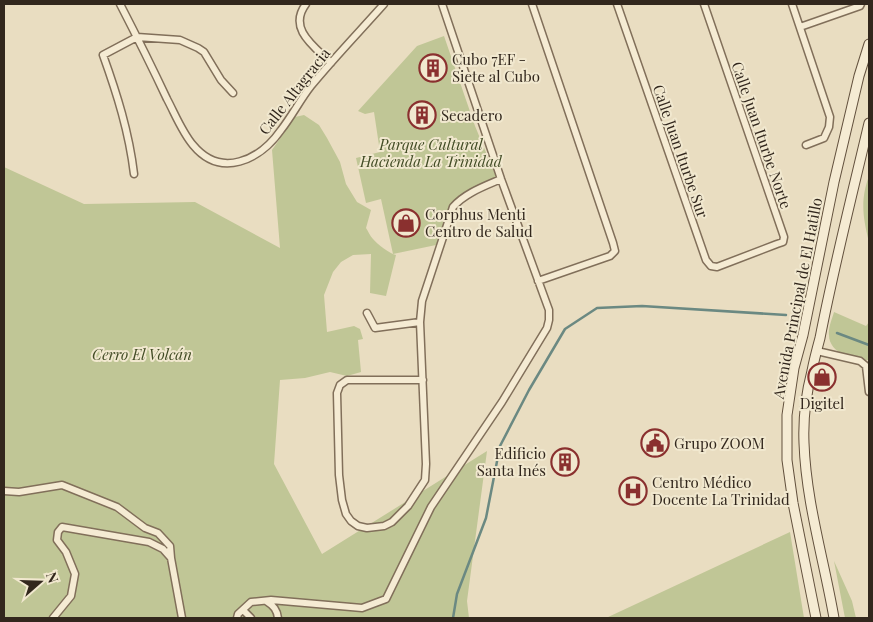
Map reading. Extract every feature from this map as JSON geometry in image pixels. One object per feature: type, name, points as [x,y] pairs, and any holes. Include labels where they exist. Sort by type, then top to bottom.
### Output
[{"type":"main road","name":"Avenida Principal de El Hatillo","points":[[816,618],[793,503],[787,460],[787,415],[794,368],[803,335],[834,182],[869,44]]},
{"type":"main road","name":"Avenida Principal de El Hatillo","points":[[834,618],[806,476],[805,420],[807,398],[828,295],[869,123]]},
{"type":"street","name":"Calle Altagracia","points":[[120,4],[192,144],[207,158],[223,164],[242,162],[264,149],[281,130],[310,88],[384,4]]},
{"type":"street","points":[[306,4],[302,9],[300,18],[303,34],[331,63]]},
{"type":"street","points":[[237,618],[238,614],[251,602],[270,600],[362,608],[386,600],[431,507],[502,402],[547,328],[549,320],[548,310],[501,179],[443,4]]},
{"type":"street","points":[[532,4],[615,251],[610,256],[538,282]]},
{"type":"street","name":"Calle Juan Iturbe Sur","points":[[618,4],[706,260],[711,266],[717,267],[751,254]]},
{"type":"street","name":"Calle Juan Iturbe Norte","points":[[704,4],[784,237],[783,242],[751,254]]},
{"type":"street","points":[[792,4],[830,116],[829,127],[824,138],[806,145]]},
{"type":"street","points":[[800,27],[860,6],[861,4]]},
{"type":"street","points":[[134,174],[131,151],[118,95],[103,55],[137,37],[180,40],[204,52],[221,80],[233,92]]},
{"type":"street","points":[[423,380],[347,380],[340,385],[337,393],[337,410],[342,500],[346,514],[358,526],[376,528],[392,522],[408,506],[425,480],[426,464],[423,380],[420,322],[425,288],[453,207],[466,196],[501,179]]},
{"type":"street","points":[[368,313],[375,328],[420,322]]},
{"type":"street","points":[[816,352],[866,366],[869,392]]},
{"type":"street","points":[[4,491],[19,492],[62,486],[117,507],[145,528],[158,533],[170,546],[182,618]]},
{"type":"street","points":[[53,618],[71,596],[75,574],[66,552],[57,540],[58,532],[62,527],[149,542],[163,549],[171,558]]},
{"type":"street","points":[[265,601],[272,605],[277,612],[278,618]]},
{"type":"street","points":[[243,610],[251,618]]},
{"type":"green space","name":"Parque Cultural Hacienda La Trinidad","points":[[444,36],[475,126],[497,179],[457,197],[436,245],[393,254],[381,199],[366,203],[356,158],[380,152],[374,112],[365,114],[358,111],[417,46]]},
{"type":"green space","name":"Cerro El Volcán","points":[[304,115],[319,125],[327,138],[340,162],[346,184],[357,202],[371,210],[366,228],[371,236],[390,253],[396,255],[386,296],[370,293],[371,254],[353,255],[341,262],[333,272],[324,295],[327,332],[354,326],[360,329],[363,339],[358,340],[361,372],[347,376],[330,372],[305,378],[280,380],[274,464],[322,554],[487,451],[467,601],[469,618],[4,618],[4,167],[84,204],[195,202],[280,248],[272,150],[295,117]]},
{"type":"green space","points":[[869,176],[869,242],[863,201]]},
{"type":"green space","points":[[834,312],[866,326],[869,322],[869,360],[844,355],[833,347],[830,342],[829,332]]},
{"type":"green space","points":[[790,532],[804,618],[606,618]]},
{"type":"green space","points":[[834,561],[852,601],[856,618],[845,618]]},
{"type":"waterway","points":[[453,618],[457,594],[486,518],[500,446],[529,390],[565,329],[597,308],[642,306],[786,315]]},
{"type":"waterway","points":[[837,333],[869,345]]},
{"type":"place","name":"Cubo 7EF - Siete al Cubo","points":[[433,68]]},
{"type":"place","name":"Secadero","points":[[422,115]]},
{"type":"place","name":"Corphus Menti Centro de Salud","points":[[406,223]]},
{"type":"place","name":"Digitel","points":[[822,377]]},
{"type":"place","name":"Grupo ZOOM","points":[[655,443]]},
{"type":"place","name":"Edificio Santa Inés","points":[[565,462]]},
{"type":"place","name":"Centro Médico Docente La Trinidad","points":[[633,491]]}]
